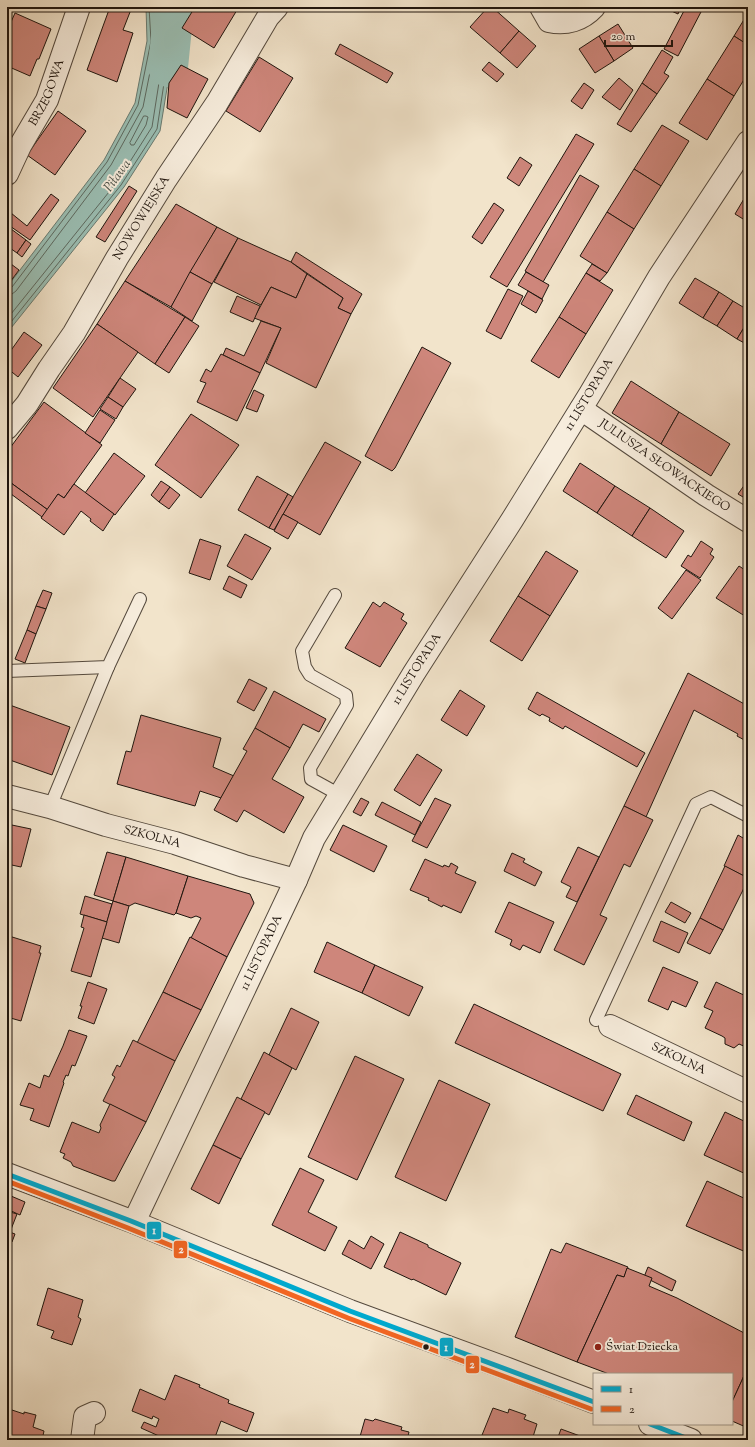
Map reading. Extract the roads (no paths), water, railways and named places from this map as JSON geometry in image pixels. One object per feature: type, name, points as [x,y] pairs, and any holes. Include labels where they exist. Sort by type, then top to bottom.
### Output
[{"type":"street","name":"BRZEGOWA","points":[[7,174],[20,146],[47,100],[79,7]]},
{"type":"street","name":"NOWOWIEJSKA","points":[[7,428],[27,404],[74,333],[166,179],[217,103],[268,17],[276,7]]},
{"type":"street","points":[[541,7],[549,21],[560,24],[577,19],[587,14],[594,7]]},
{"type":"street","name":"11 LISTOPADA","points":[[134,1222],[296,880],[314,838],[414,673],[581,409],[658,277],[748,142]]},
{"type":"street","name":"JULIUSZA SŁOWACKIEGO","points":[[581,409],[706,495],[748,521]]},
{"type":"street","name":"SZKOLNA","points":[[7,796],[50,807],[106,825],[175,843],[244,866],[296,880]]},
{"type":"street","name":"SZKOLNA","points":[[603,1023],[748,1092]]},
{"type":"street","points":[[7,1174],[134,1222],[350,1311],[502,1366],[593,1402]]},
{"type":"street","points":[[82,1440],[85,1417],[94,1413]]},
{"type":"street","points":[[653,1425],[691,1440]]},
{"type":"lane","points":[[335,595],[302,651],[306,667],[310,675],[346,695],[347,705],[310,768],[311,778],[340,795]]},
{"type":"lane","points":[[50,807],[108,667],[140,599]]},
{"type":"lane","points":[[7,671],[108,667]]},
{"type":"lane","points":[[603,1023],[696,804],[711,797],[748,816]]},
{"type":"water","points":[[146,7],[174,7],[172,58],[160,131],[124,187],[7,333],[7,287],[104,160],[135,103],[147,41]]},
{"type":"waterway","name":"Piława","points":[[168,67],[174,7]]},
{"type":"place","name":"Świat Dziecka","points":[[598,1347]]}]
